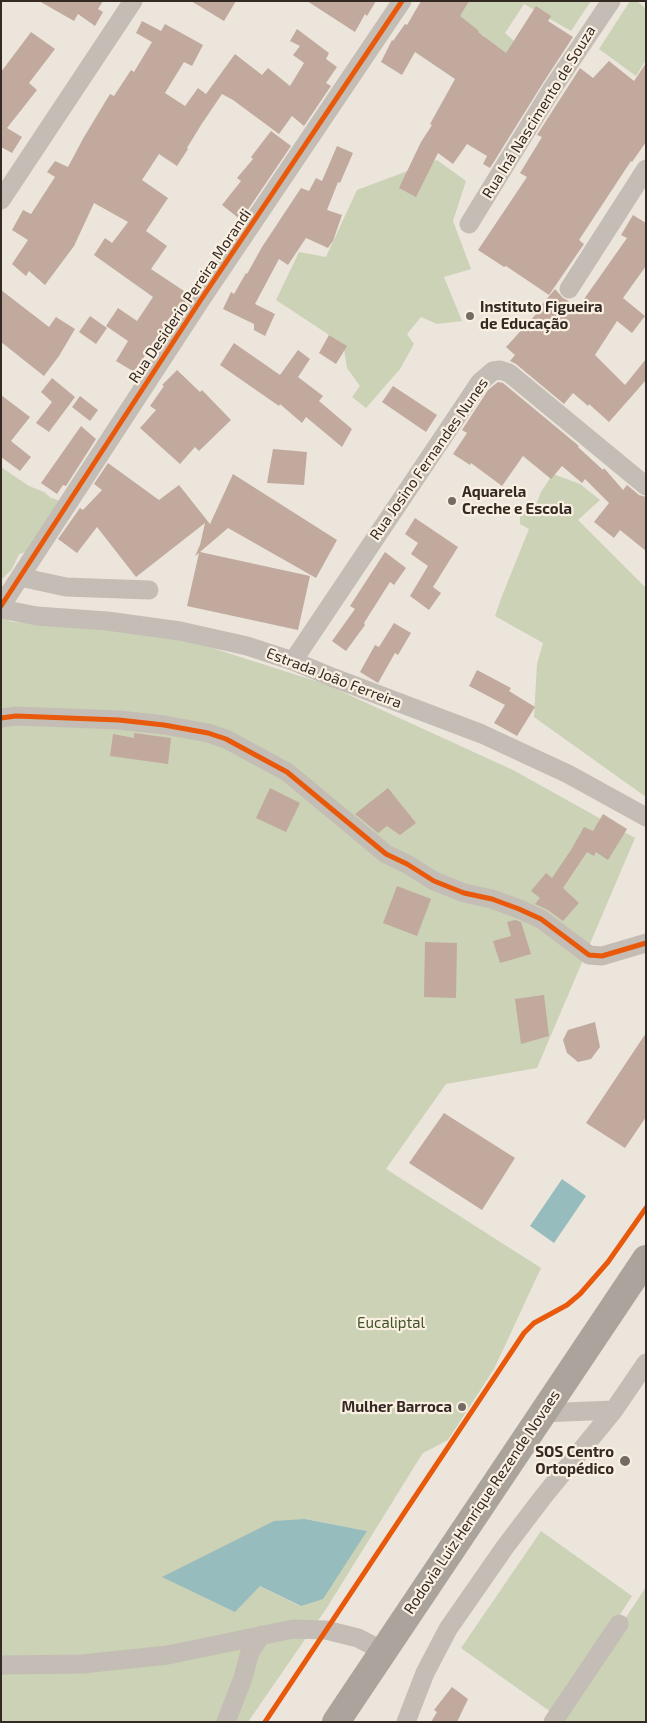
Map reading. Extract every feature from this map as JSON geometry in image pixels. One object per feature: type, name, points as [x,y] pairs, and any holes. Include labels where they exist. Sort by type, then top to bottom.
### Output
[{"type":"highway","name":"Rodovia Luiz Henrique Rezende Novaes","points":[[336,1722],[541,1413],[646,1259]]},
{"type":"street","points":[[1,200],[133,1]]},
{"type":"street","name":"Rua Desiderio Pereira Morandi","points":[[1,607],[200,301],[402,1]]},
{"type":"street","name":"Rua Iná Nascimento de Souza","points":[[469,224],[552,89],[610,1]]},
{"type":"street","points":[[568,289],[641,190],[646,169]]},
{"type":"street","name":"Rua Josino Fernandes Nunes","points":[[293,661],[480,382],[493,371],[500,370],[509,373],[646,486]]},
{"type":"street","points":[[20,577],[66,586],[149,590]]},
{"type":"street","name":"Estrada João Ferreira","points":[[1,607],[37,616],[108,621],[180,631],[247,646],[293,661],[482,734],[568,774],[646,818]]},
{"type":"street","points":[[1,718],[16,716],[119,720],[173,726],[208,733],[226,739],[287,772],[386,854],[407,864],[434,881],[464,893],[492,899],[519,908],[541,919],[589,955],[602,956],[646,943]]},
{"type":"street","points":[[406,1722],[425,1673],[448,1628],[505,1547],[614,1410],[646,1363]]},
{"type":"street","points":[[541,1413],[614,1410]]},
{"type":"street","points":[[553,1722],[619,1624]]},
{"type":"street","points":[[1,1665],[82,1664],[168,1655],[293,1629],[326,1630],[358,1638],[383,1651]]},
{"type":"street","points":[[226,1722],[243,1678],[250,1652],[262,1635]]},
{"type":"green space","points":[[435,1],[591,1],[571,31],[524,4],[505,33],[533,58],[489,55],[484,35],[464,31]]},
{"type":"green space","points":[[630,1],[637,1],[646,9],[646,60],[636,76],[599,49]]},
{"type":"green space","points":[[437,160],[466,181],[453,221],[471,269],[444,277],[462,321],[437,324],[421,317],[407,334],[414,344],[400,369],[366,408],[352,397],[360,386],[347,368],[343,344],[276,300],[299,252],[326,257],[357,190]]},
{"type":"green space","points":[[1,467],[29,486],[44,492],[51,498],[61,501],[27,552],[19,554],[12,569],[1,580]]},
{"type":"green space","points":[[553,474],[580,484],[600,500],[578,520],[646,588],[646,797],[534,717],[537,664],[543,643],[495,616],[529,529],[520,524],[520,510],[535,508],[541,492]]},
{"type":"green space","name":"Eucaliptal","points":[[1,618],[13,622],[92,626],[187,640],[325,684],[513,770],[635,838],[537,1068],[446,1084],[386,1169],[541,1268],[494,1369],[448,1440],[423,1453],[328,1606],[248,1722],[1,1722]],"holes":[[[305,1519],[367,1531],[300,1606],[260,1586]]]},
{"type":"green space","points":[[541,1531],[632,1596],[555,1715],[461,1648]]},
{"type":"green space","points":[[646,1587],[646,1722],[557,1722]]},
{"type":"water","points":[[562,1179],[586,1196],[554,1243],[530,1226]]},
{"type":"water","points":[[305,1519],[367,1531],[323,1599],[301,1606],[260,1586],[235,1612],[162,1577],[274,1521]]},
{"type":"building","points":[[39,1],[103,1],[98,9],[103,12],[95,26],[78,14],[74,21]]},
{"type":"building","points":[[191,1],[236,1],[224,21]]},
{"type":"building","points":[[307,1],[376,1],[367,16],[365,14],[355,32]]},
{"type":"building","points":[[421,1],[469,1],[460,16],[506,53],[536,6],[551,16],[548,21],[573,37],[490,168],[483,164],[487,156],[467,144],[453,164],[438,153],[416,197],[399,188],[421,142],[432,125],[430,124],[455,79],[415,52],[402,75],[381,62],[392,40],[405,24],[407,25]]},
{"type":"building","points":[[142,21],[161,31],[165,24],[203,45],[192,66],[184,62],[165,93],[185,106],[198,88],[206,94],[235,54],[262,75],[268,68],[290,86],[304,63],[293,55],[300,46],[290,41],[297,29],[329,53],[326,59],[337,67],[326,83],[331,86],[304,126],[292,116],[279,134],[222,94],[177,166],[159,154],[142,180],[168,198],[146,231],[167,246],[151,269],[190,295],[175,319],[171,316],[145,355],[136,373],[116,361],[128,341],[106,326],[118,308],[137,321],[153,297],[94,255],[105,238],[112,243],[128,222],[94,203],[74,246],[45,285],[29,271],[26,276],[12,264],[28,240],[12,230],[23,210],[31,214],[55,177],[47,172],[55,161],[68,167],[110,94],[114,96],[131,70],[134,72],[152,42],[136,33]]},
{"type":"building","points":[[31,32],[55,49],[29,83],[37,90],[7,128],[22,137],[12,153],[1,147],[1,72]]},
{"type":"building","points":[[609,61],[634,81],[646,63],[646,142],[631,161],[579,240],[584,244],[549,295],[478,250],[527,177],[520,173],[542,137],[537,135],[580,68],[593,78]]},
{"type":"building","points":[[271,131],[291,146],[241,220],[222,205],[241,181],[237,178],[253,159],[251,157]]},
{"type":"building","points":[[337,146],[353,153],[340,183],[338,182],[327,210],[342,215],[333,241],[328,248],[306,238],[288,265],[279,259],[255,304],[275,314],[265,336],[254,330],[254,324],[223,309],[231,292],[234,294],[301,188],[309,191],[316,178],[322,181]]},
{"type":"building","points":[[633,215],[646,223],[646,266],[623,298],[645,316],[632,333],[617,321],[595,355],[625,385],[646,359],[646,380],[609,422],[573,393],[564,404],[510,361],[515,355],[506,347],[537,313],[555,289],[577,309],[627,238],[621,235]]},
{"type":"building","points":[[1,290],[49,327],[56,317],[75,329],[59,356],[44,376],[1,342]]},
{"type":"building","points":[[90,316],[107,328],[96,344],[79,332]]},
{"type":"building","points":[[329,335],[347,346],[336,364],[319,353]]},
{"type":"building","points":[[234,343],[280,375],[298,350],[310,359],[298,377],[323,396],[319,401],[352,429],[342,447],[306,417],[302,423],[280,404],[279,406],[220,365]]},
{"type":"building","points":[[177,370],[200,392],[202,390],[231,420],[199,451],[195,447],[180,464],[140,428],[156,410],[150,406],[164,386],[162,385]]},
{"type":"building","points":[[52,378],[75,397],[49,432],[36,423],[52,402],[41,392]]},
{"type":"building","points":[[498,382],[503,383],[579,446],[603,470],[604,468],[623,490],[627,485],[639,495],[646,497],[646,551],[620,530],[614,538],[594,522],[609,503],[585,479],[582,483],[562,466],[551,479],[523,456],[502,486],[471,463],[470,465],[453,454],[467,433],[462,430],[488,390]]},
{"type":"building","points":[[393,386],[437,415],[426,432],[382,402]]},
{"type":"building","points":[[1,395],[30,417],[11,441],[31,457],[20,471],[1,457]]},
{"type":"building","points":[[80,396],[98,410],[90,421],[72,407]]},
{"type":"building","points":[[81,426],[96,439],[66,486],[63,485],[57,494],[41,483]]},
{"type":"building","points":[[273,449],[307,452],[304,485],[267,483]]},
{"type":"building","points":[[108,463],[159,500],[179,485],[210,524],[233,474],[337,540],[316,578],[228,528],[200,552],[310,576],[298,630],[187,606],[199,553],[195,556],[200,545],[205,523],[136,577],[97,527],[77,553],[58,539],[80,508],[83,510],[102,490],[94,484]]},
{"type":"building","points":[[415,518],[458,547],[433,587],[441,593],[429,610],[410,596],[428,566],[411,554],[418,543],[405,534]]},
{"type":"building","points":[[385,552],[406,568],[394,585],[390,582],[364,623],[365,625],[346,651],[332,641],[355,609],[350,606]]},
{"type":"building","points":[[394,623],[411,633],[398,655],[395,653],[378,683],[360,672],[375,645],[379,647]]},
{"type":"building","points":[[477,670],[511,688],[509,691],[535,707],[517,736],[494,723],[505,705],[469,686]]},
{"type":"building","points":[[134,733],[171,738],[168,764],[110,756],[113,734],[134,738]]},
{"type":"building","points":[[270,788],[300,803],[286,832],[256,818]]},
{"type":"building","points":[[388,788],[416,823],[400,835],[387,826],[378,833],[355,814]]},
{"type":"building","points":[[603,814],[627,829],[608,860],[596,852],[594,856],[587,852],[563,888],[579,903],[563,921],[548,910],[535,904],[540,898],[531,891],[546,873],[552,878],[584,827],[593,831]]},
{"type":"building","points":[[397,886],[431,899],[417,936],[383,923]]},
{"type":"building","points":[[515,920],[521,922],[531,954],[500,963],[493,941],[511,936],[507,922]]},
{"type":"building","points":[[425,942],[457,943],[456,998],[424,997]]},
{"type":"building","points":[[544,995],[549,1036],[521,1044],[515,999]]},
{"type":"building","points":[[595,1022],[600,1047],[591,1059],[578,1062],[567,1053],[563,1040],[568,1030]]},
{"type":"building","points":[[646,1033],[646,1117],[625,1148],[586,1123]]},
{"type":"building","points":[[444,1113],[515,1158],[482,1210],[409,1163]]},
{"type":"building","points":[[452,1687],[468,1699],[457,1722],[431,1722],[437,1712],[434,1710]]},
{"type":"cycle path","points":[[1,606],[200,301],[402,1]]},
{"type":"cycle path","points":[[1,718],[16,716],[119,720],[164,725],[208,733],[226,739],[287,772],[386,854],[407,864],[434,881],[464,893],[492,899],[541,919],[589,955],[602,956],[646,943]]},
{"type":"cycle path","points":[[265,1722],[524,1333],[534,1323],[567,1305],[580,1294],[608,1262],[646,1208]]},
{"type":"place","name":"Instituto Figueira de Educação","points":[[470,316]]},
{"type":"place","name":"Aquarela Creche e Escola","points":[[452,501]]},
{"type":"place","name":"Mulher Barroca","points":[[462,1407]]},
{"type":"place","name":"SOS Centro Ortopédico","points":[[625,1461]]}]
